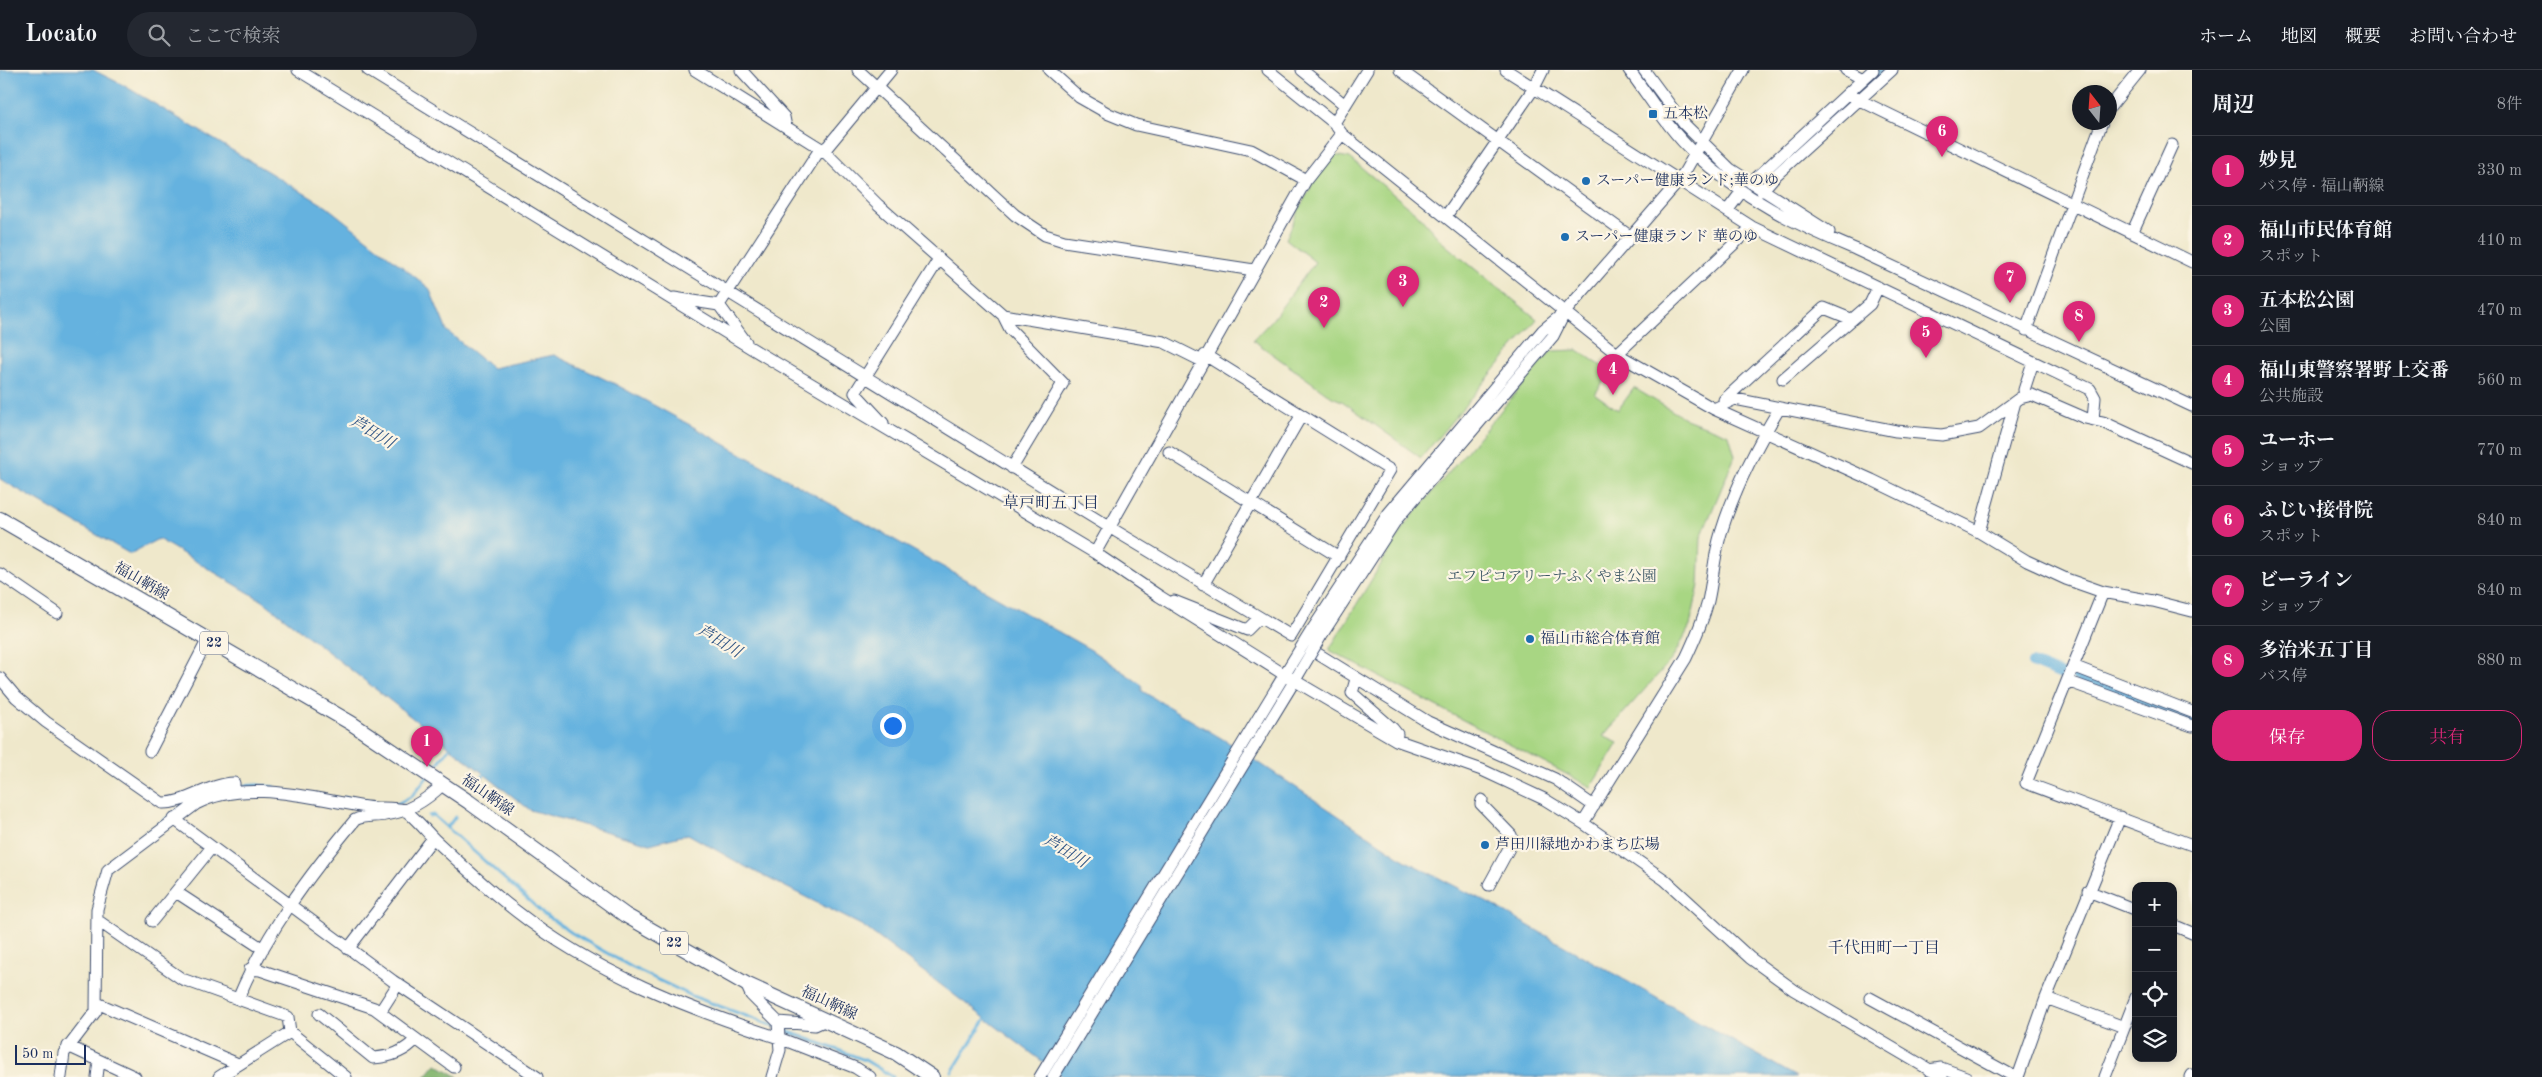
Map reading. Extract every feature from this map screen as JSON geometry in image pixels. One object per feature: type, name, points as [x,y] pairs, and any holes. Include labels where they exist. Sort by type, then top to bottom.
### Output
[{"type":"main road","name":"福山鞆線","points":[[0,519],[351,724],[433,778],[626,915],[746,984],[896,1053],[932,1077]]},
{"type":"street","points":[[298,70],[751,348],[1095,553],[1289,679],[1396,740],[1482,770],[1544,799],[1583,823],[1665,880],[1750,958],[1794,990],[1942,1077]]},
{"type":"street","points":[[368,70],[1012,468],[1203,585],[1291,636],[1356,680],[1428,722],[1556,779],[1594,806]]},
{"type":"street","points":[[695,70],[823,150],[939,260],[1003,316],[1010,329],[1063,382],[1012,468]]},
{"type":"street","points":[[741,70],[784,117],[786,127]]},
{"type":"street","points":[[858,70],[1015,215],[1045,235],[1064,241],[1254,270]]},
{"type":"street","points":[[719,305],[817,154],[823,150],[891,70]]},
{"type":"street","points":[[1049,70],[1079,97],[1109,114],[1136,125],[1251,150],[1306,180]]},
{"type":"street","points":[[1268,70],[1334,123],[1342,134],[1617,354],[1714,410],[1872,480],[1979,532],[2066,579],[2103,592],[2153,600],[2192,611]]},
{"type":"street","points":[[1302,70],[1345,105]]},
{"type":"street","points":[[1334,123],[1368,70]]},
{"type":"street","points":[[1400,70],[1631,237]]},
{"type":"street","points":[[1506,70],[1752,227],[2090,389],[2095,398],[2093,419]]},
{"type":"street","points":[[1446,216],[1534,88],[1543,70]]},
{"type":"street","points":[[1629,70],[1674,130],[1695,154],[1742,191],[1799,226],[1856,249],[2192,406]]},
{"type":"street","points":[[1644,70],[1684,124],[1730,169],[1856,249]]},
{"type":"street","points":[[1053,1077],[1316,633],[1396,520],[1553,336],[1565,312],[1680,180],[1744,70]]},
{"type":"street","points":[[1846,70],[1863,79]]},
{"type":"street","points":[[1762,191],[1853,96],[1863,79],[1873,70]]},
{"type":"street","points":[[1751,183],[1853,96],[1892,70]]},
{"type":"street","points":[[2117,98],[2140,70]]},
{"type":"street","points":[[1853,96],[2192,262]]},
{"type":"street","points":[[2026,330],[2053,251],[2099,130]]},
{"type":"street","points":[[1095,553],[1306,180],[1342,134]]},
{"type":"street","points":[[2132,233],[2172,144]]},
{"type":"street","points":[[1727,211],[1742,191]]},
{"type":"street","points":[[1617,354],[1752,227]]},
{"type":"street","points":[[894,434],[855,393],[939,260]]},
{"type":"street","points":[[1783,379],[1870,304],[1878,287]]},
{"type":"street","points":[[671,298],[719,305],[751,348]]},
{"type":"street","points":[[1714,410],[1824,308],[1851,319]]},
{"type":"street","points":[[1003,316],[1164,342],[1204,358],[1390,470],[1291,636]]},
{"type":"street","points":[[1979,532],[2020,399],[2034,362]]},
{"type":"street","points":[[1714,410],[1734,399],[1896,431],[1942,435],[1979,428],[2020,399],[2032,395],[2085,418],[2093,419],[2192,463]]},
{"type":"street","points":[[1583,823],[1686,658],[1699,631],[1708,600],[1720,535],[1731,504],[1765,432],[1779,409]]},
{"type":"street","points":[[1203,585],[1301,416]]},
{"type":"street","points":[[1169,452],[1339,557]]},
{"type":"street","points":[[0,574],[57,614]]},
{"type":"street","points":[[2103,592],[2026,783],[2120,816],[2192,845]]},
{"type":"street","points":[[1159,596],[1210,614],[1247,630],[1259,618]]},
{"type":"street","points":[[150,751],[208,639]]},
{"type":"street","points":[[2073,666],[2192,712]]},
{"type":"street","points":[[0,678],[16,697],[46,722],[162,803],[173,804],[221,784],[234,783],[234,792]]},
{"type":"street","points":[[1040,1077],[1289,679]]},
{"type":"street","points":[[1356,680],[1352,693],[1393,729],[1396,734],[1396,740]]},
{"type":"street","points":[[2067,681],[2192,726]]},
{"type":"street","points":[[238,1000],[250,969],[315,867],[355,820],[360,817],[385,815],[405,810],[431,796],[433,778]]},
{"type":"street","points":[[61,1077],[64,1053],[96,1011],[97,920],[108,870],[174,819],[210,796],[234,792],[268,792],[374,808],[405,810],[433,838],[516,912],[596,965],[682,1005],[779,1030],[856,1068],[870,1077]]},
{"type":"street","points":[[1482,800],[1481,804],[1511,835],[1513,841],[1489,885]]},
{"type":"street","points":[[1870,998],[2017,1077],[2088,891],[2120,816]]},
{"type":"street","points":[[174,819],[348,949],[537,1077]]},
{"type":"street","points":[[348,949],[433,838]]},
{"type":"street","points":[[152,920],[212,848]]},
{"type":"street","points":[[2088,891],[2132,908]]},
{"type":"street","points":[[176,892],[263,949]]},
{"type":"street","points":[[97,920],[182,980],[284,1015],[289,1020],[290,1032],[346,1077]]},
{"type":"street","points":[[2177,926],[2192,932]]},
{"type":"street","points":[[250,969],[260,970],[380,1012],[454,1068]]},
{"type":"street","points":[[380,1012],[398,984]]},
{"type":"street","points":[[746,984],[750,995],[779,1030],[780,1050],[772,1077]]},
{"type":"street","points":[[2046,998],[2124,1027]]},
{"type":"street","points":[[97,1003],[238,1064]]},
{"type":"street","points":[[2105,1077],[2132,1008]]},
{"type":"street","points":[[319,1014],[373,1058],[386,1058],[409,1047],[416,1039]]},
{"type":"street","points":[[779,1030],[815,1025],[826,1020]]},
{"type":"street","points":[[219,1077],[290,1032]]},
{"type":"street","points":[[68,1046],[135,1077]]},
{"type":"street","points":[[97,1077],[99,1061]]},
{"type":"street","points":[[1929,1070],[1941,1068],[1966,1077]]},
{"type":"green space","points":[[1334,155],[1350,158],[1417,214],[1442,242],[1537,319],[1421,458],[1253,340],[1272,320],[1315,262],[1286,239],[1298,211],[1324,162],[1327,157]]},
{"type":"green space","name":"エフピコアリーナふくやま公園","points":[[1578,350],[1610,372],[1595,394],[1618,410],[1634,388],[1686,419],[1729,435],[1735,456],[1701,537],[1699,585],[1690,626],[1672,659],[1603,736],[1618,743],[1591,787],[1329,650],[1404,526],[1551,351]]},
{"type":"green space","points":[[436,1064],[457,1076],[458,1077],[425,1077]]},
{"type":"water","name":"芦田川","points":[[0,70],[93,70],[123,85],[327,207],[429,288],[447,331],[492,368],[554,355],[615,384],[1091,650],[1142,685],[1142,691],[1231,744],[1406,861],[1490,904],[1797,1077],[1063,1077],[863,926],[746,867],[688,834],[650,844],[530,810],[263,601],[158,539],[130,554],[0,479]]},
{"type":"waterway","points":[[1778,166],[1882,70]]},
{"type":"waterway","points":[[2032,663],[2062,675]]},
{"type":"waterway","points":[[2076,676],[2192,720]]},
{"type":"waterway","points":[[431,772],[449,749]]},
{"type":"waterway","points":[[479,782],[486,771]]},
{"type":"waterway","points":[[397,804],[412,796],[427,777]]},
{"type":"waterway","points":[[243,786],[274,787]]},
{"type":"waterway","points":[[345,798],[378,803]]},
{"type":"waterway","points":[[129,847],[188,802]]},
{"type":"waterway","points":[[429,816],[433,815],[544,914],[572,933],[633,968],[692,996],[776,1027]]},
{"type":"waterway","points":[[447,828],[455,817]]},
{"type":"waterway","points":[[952,1072],[986,1018]]},
{"type":"waterway","points":[[781,1029],[865,1060],[893,1077]]},
{"type":"place","name":"五本松","points":[[1653,114]]},
{"type":"place","name":"ふじい接骨院","points":[[1942,157]]},
{"type":"place","name":"スーパー健康ランド;華のゆ","points":[[1586,181]]},
{"type":"place","name":"スーパー健康ランド 華のゆ","points":[[1565,237]]},
{"type":"place","name":"ビーライン","points":[[2010,303]]},
{"type":"place","name":"五本松公園","points":[[1403,307]]},
{"type":"place","name":"福山市民体育館","points":[[1324,328]]},
{"type":"place","name":"多治米五丁目","points":[[2079,342]]},
{"type":"place","name":"ユーホー","points":[[1926,358]]},
{"type":"place","name":"福山東警察署野上交番","points":[[1613,395]]},
{"type":"place","name":"福山市総合体育館","points":[[1530,639]]},
{"type":"place","name":"妙見","points":[[427,767]]},
{"type":"place","name":"芦田川緑地かわまち広場","points":[[1485,845]]},
{"type":"district","name":"草戸町五丁目","points":[[1051,504]]},
{"type":"district","name":"千代田町一丁目","points":[[1884,949]]}]
